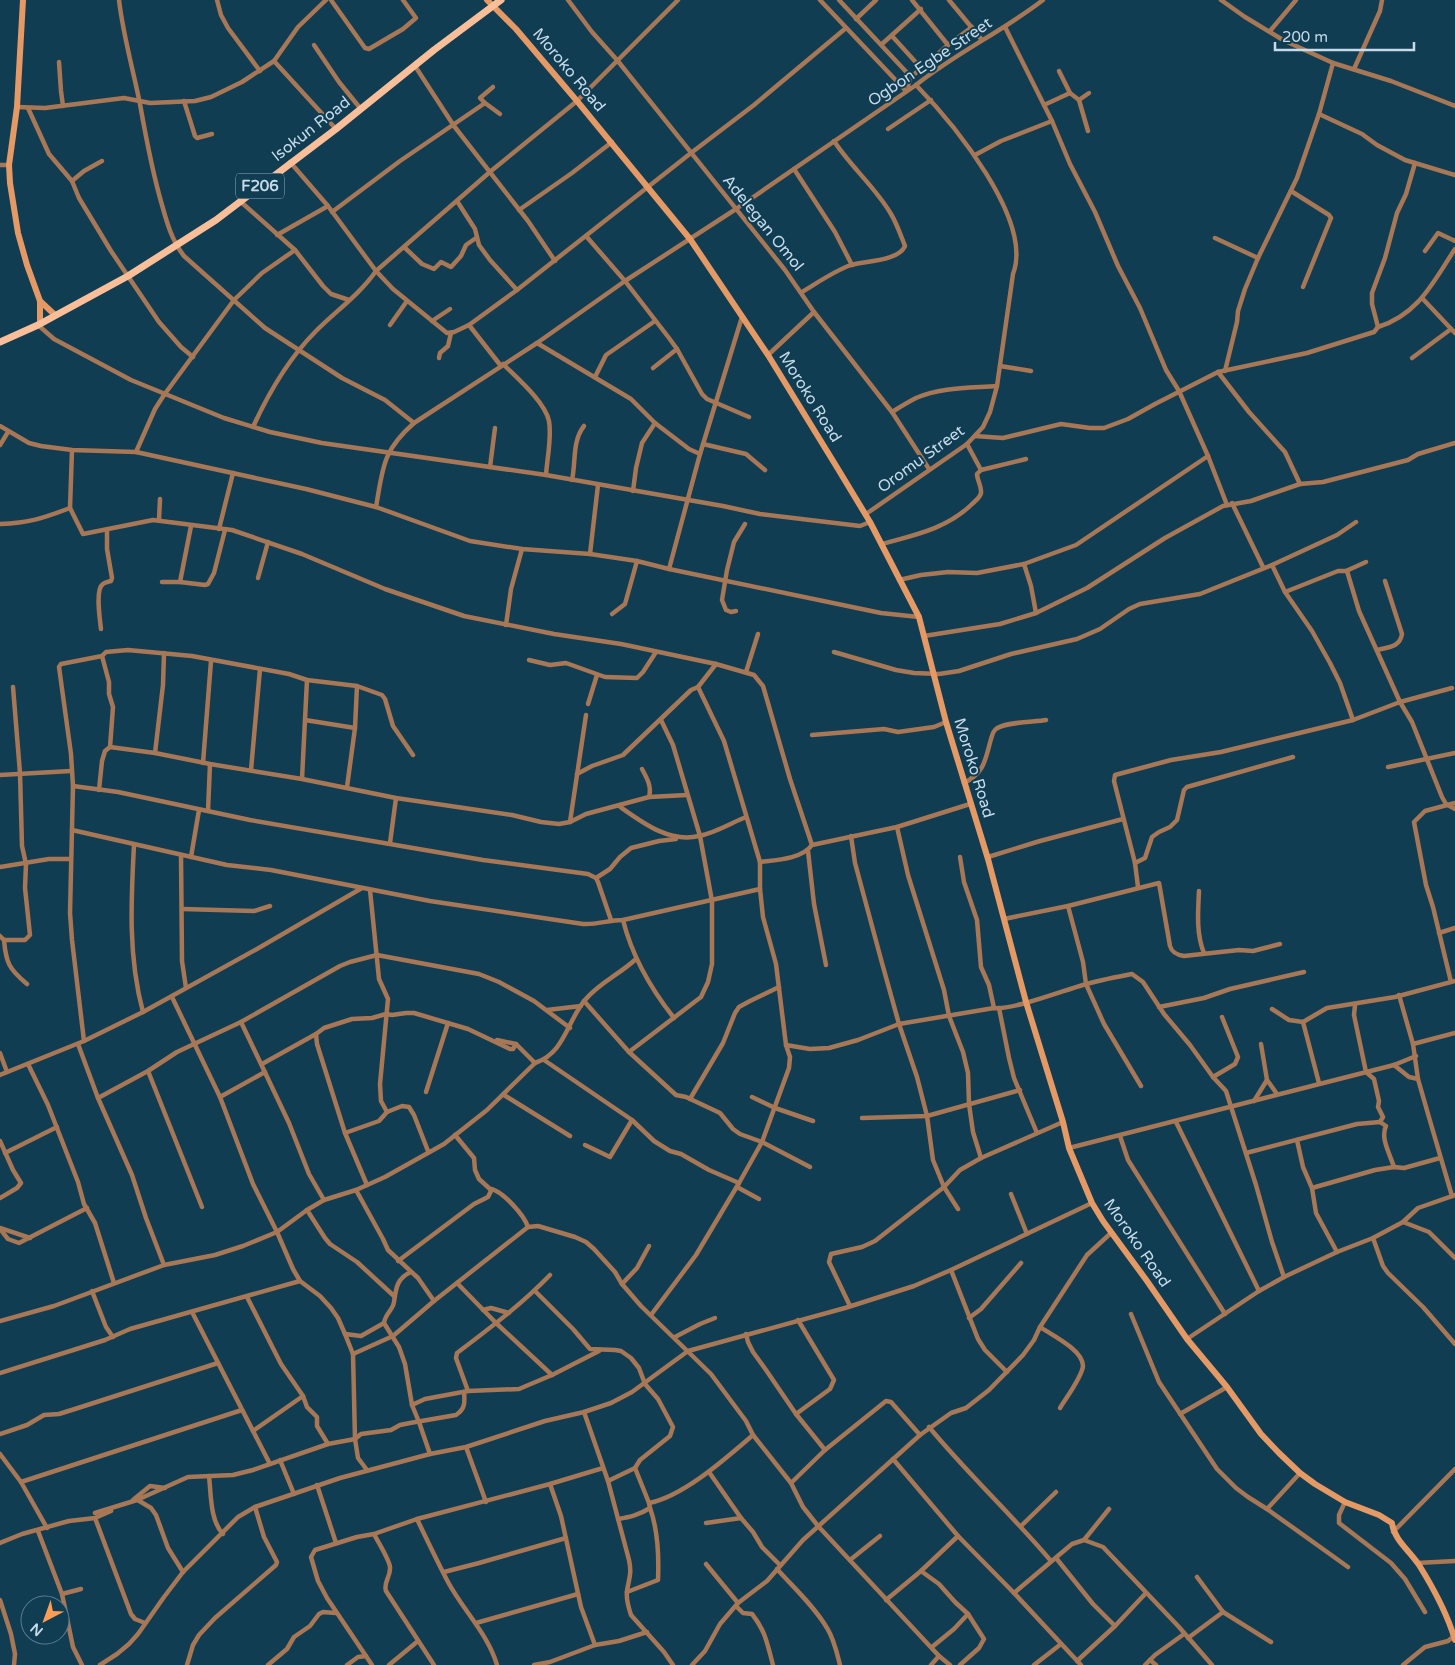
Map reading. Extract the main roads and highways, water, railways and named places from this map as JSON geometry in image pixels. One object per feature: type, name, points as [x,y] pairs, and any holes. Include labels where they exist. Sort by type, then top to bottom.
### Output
[{"type":"main road","name":"Isokun Road","points":[[0,342],[39,324],[128,276],[241,202],[290,162],[501,0]]}]
